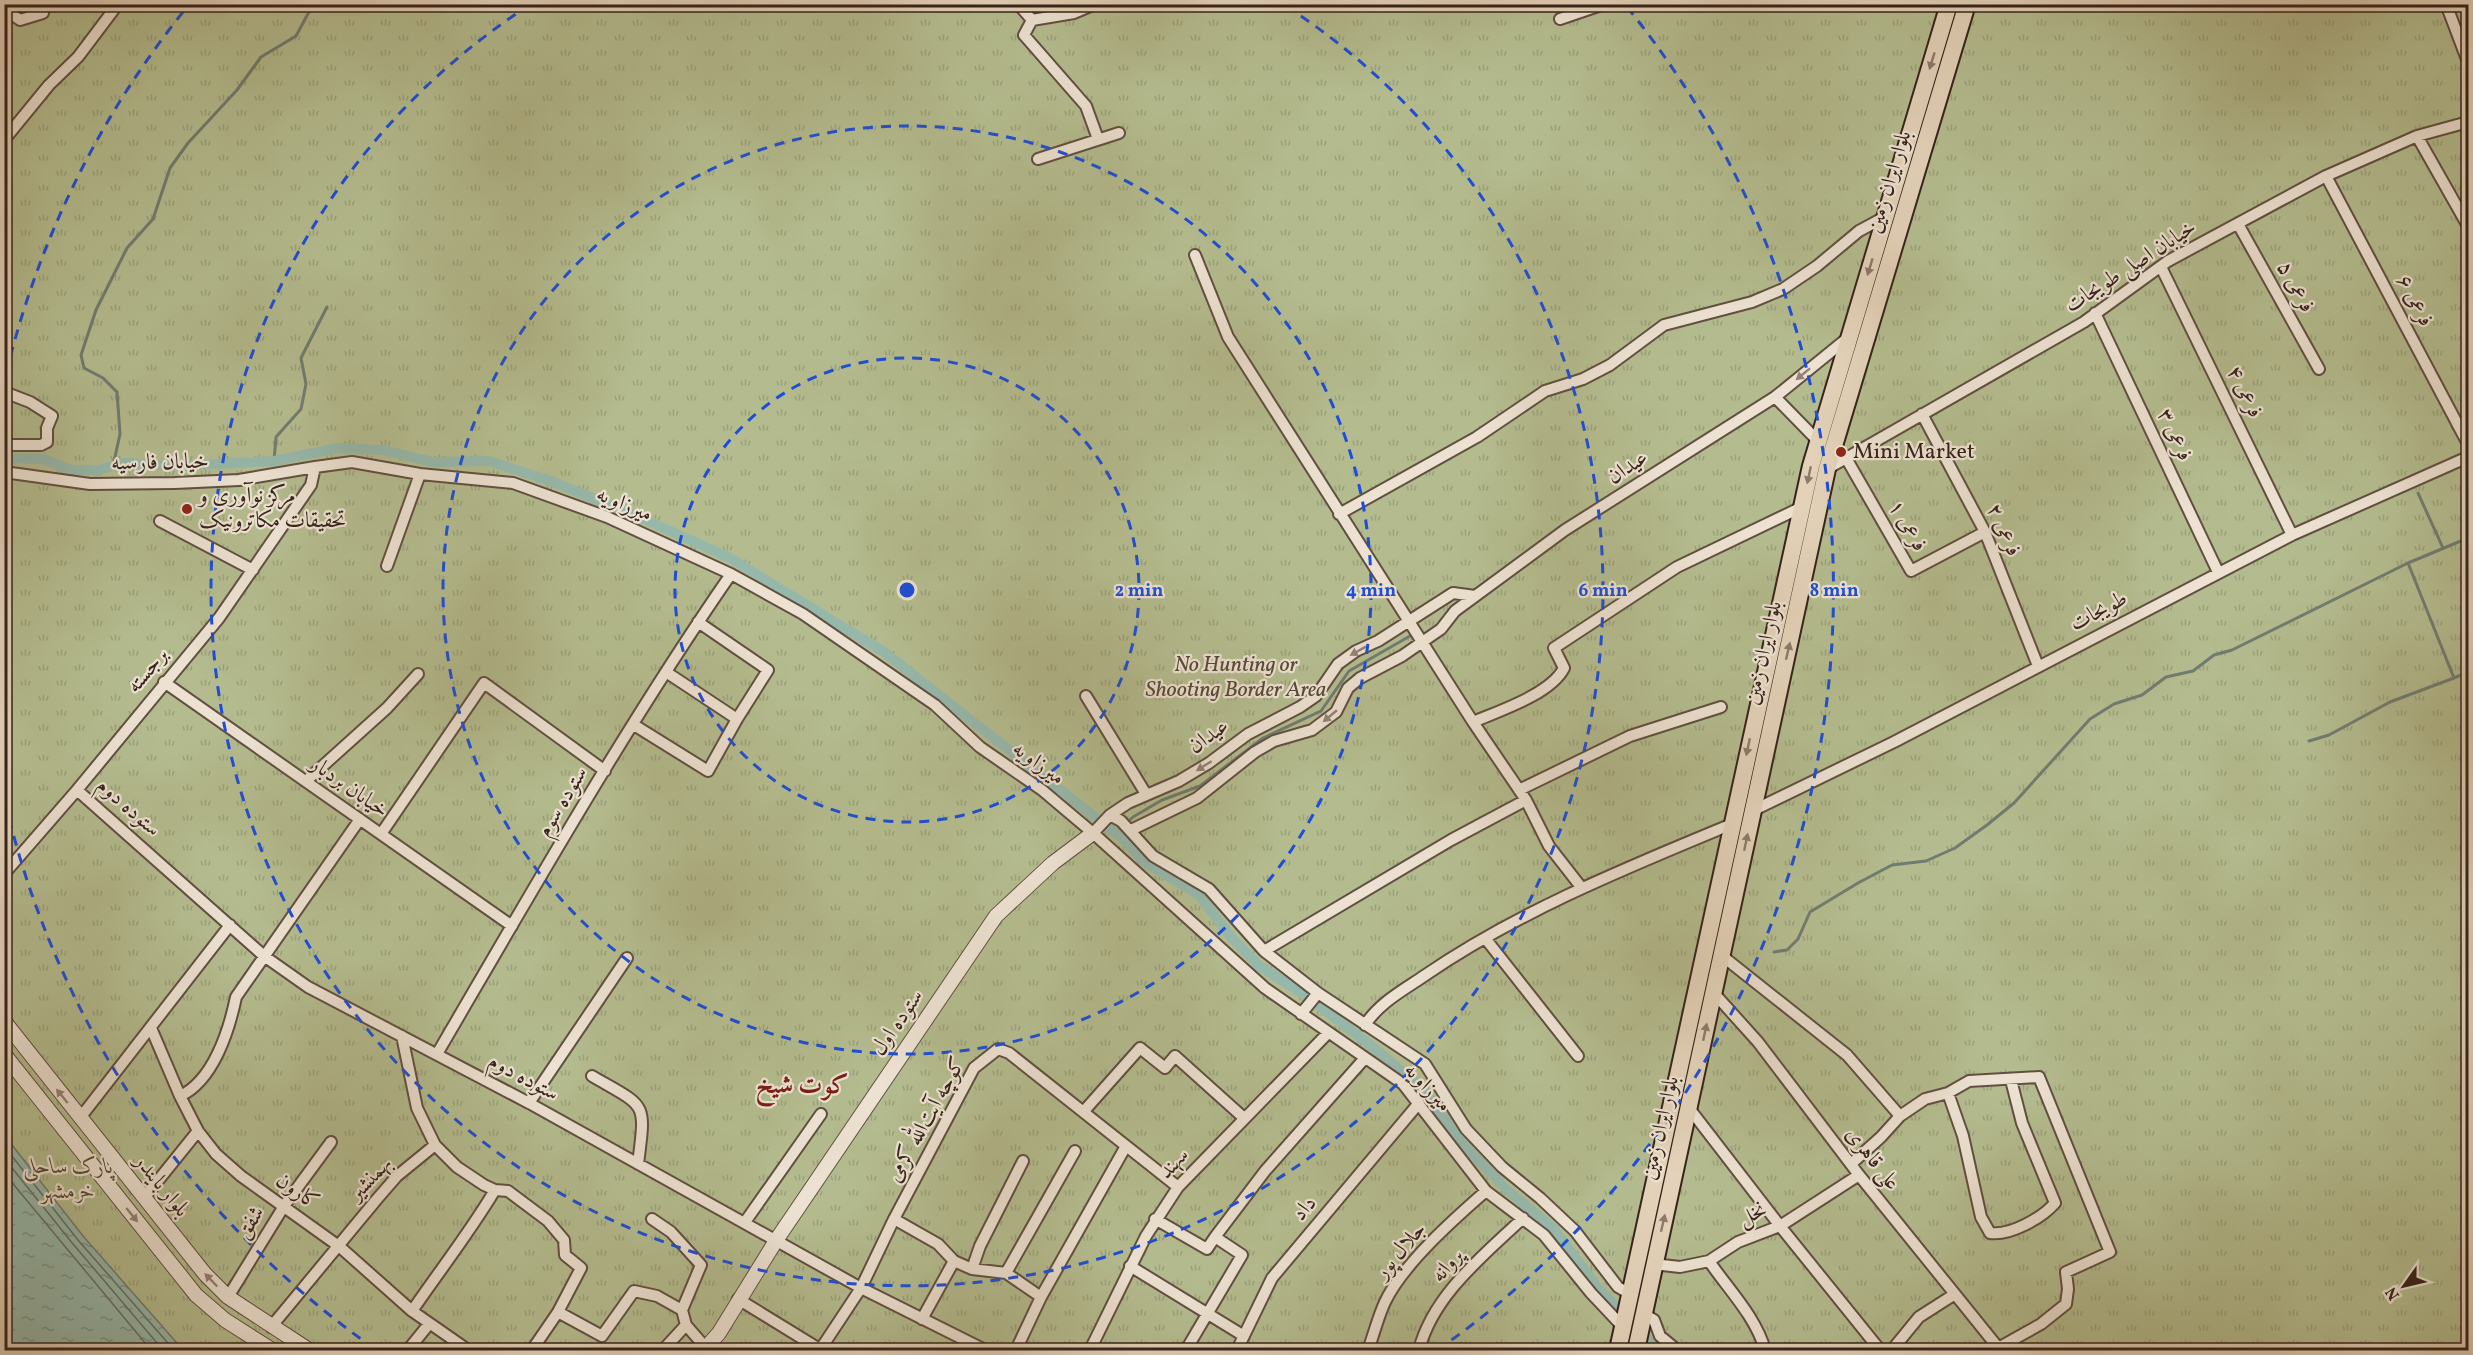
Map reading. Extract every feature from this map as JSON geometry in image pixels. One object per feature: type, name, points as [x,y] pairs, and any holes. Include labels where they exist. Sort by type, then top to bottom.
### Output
[{"type":"main road","name":"بلوار ایران زمین","points":[[1623,1327],[1731,824],[1818,441],[1949,4]]},
{"type":"main road","name":"بلوار ایران زمین","points":[[1637,1349],[1653,1264],[1689,1108],[1827,469],[1967,4]]},
{"type":"main road","points":[[1618,1350],[1623,1327]]},
{"type":"street","points":[[4,140],[49,85],[78,57],[118,4]]},
{"type":"street","points":[[1018,4],[1032,20]]},
{"type":"street","points":[[1032,20],[1074,13],[1095,4]]},
{"type":"street","points":[[1560,19],[1604,4]]},
{"type":"street","points":[[2445,4],[2469,62]]},
{"type":"street","points":[[4,9],[20,20],[43,13]]},
{"type":"street","points":[[1032,20],[1024,35],[1086,106],[1098,140]]},
{"type":"street","name":"خیابان اصلی طویجات","points":[[1827,469],[2095,314],[2161,267],[2326,176],[2417,136],[2469,122]]},
{"type":"street","points":[[1038,159],[1119,133]]},
{"type":"street","points":[[2417,136],[2469,226]]},
{"type":"street","name":"فرعی ۶","points":[[2326,176],[2469,444]]},
{"type":"street","points":[[1339,514],[1477,437],[1545,391],[1583,379],[1610,365],[1664,326],[1752,302],[1783,289],[1817,266],[1859,231],[1885,217]]},
{"type":"street","name":"فرعی ۵","points":[[2238,224],[2319,369]]},
{"type":"street","points":[[1195,255],[1228,337],[1422,643],[1526,800],[1549,846],[1581,887]]},
{"type":"street","name":"فرعی ۴","points":[[2161,267],[2292,535]]},
{"type":"street","name":"فرعی ۳","points":[[2095,314],[2218,572]]},
{"type":"street","name":"عیدان","points":[[1127,826],[1197,798],[1255,752],[1274,741],[1312,730],[1336,712],[1348,688],[1360,678],[1422,643],[1441,629],[1455,611],[1496,584],[1565,530],[1775,397],[1849,337]]},
{"type":"street","points":[[4,392],[30,402],[52,416],[47,428],[47,442],[41,445],[4,445]]},
{"type":"street","points":[[1775,397],[1818,441]]},
{"type":"street","name":"فرعی ۲","points":[[1922,414],[1985,532],[2038,666]]},
{"type":"street","name":"طویجات","points":[[1752,811],[1894,742],[2292,535],[2469,457]]},
{"type":"street","name":"فرعی ۱","points":[[1846,458],[1911,571],[1985,532]]},
{"type":"street","name":"میرزاویه","points":[[315,467],[352,462],[420,474],[513,483],[607,517],[731,574],[803,614],[935,705],[980,747],[1042,790],[1095,831],[1265,988],[1304,1010],[1328,1033],[1403,1084],[1486,1191],[1544,1235],[1591,1293],[1623,1327]]},
{"type":"street","name":"خیابان فارسیه","points":[[4,472],[90,484],[175,483],[239,480],[315,467]]},
{"type":"street","name":"برجسته","points":[[4,874],[77,790],[219,618],[310,485],[315,467]]},
{"type":"street","points":[[387,566],[420,474]]},
{"type":"street","points":[[1473,722],[1523,701],[1560,677],[1564,668],[1554,648],[1677,567],[1802,507]]},
{"type":"street","points":[[159,521],[253,570]]},
{"type":"street","name":"ستوده سوم","points":[[437,1054],[605,771],[666,672],[731,574]]},
{"type":"street","name":"عیدان","points":[[1095,831],[1108,817],[1146,794],[1179,781],[1209,763],[1248,734],[1316,696],[1338,664],[1356,651],[1378,641],[1453,593],[1475,596]]},
{"type":"street","points":[[634,725],[708,771],[768,670],[698,622]]},
{"type":"street","points":[[666,672],[737,719]]},
{"type":"street","points":[[306,781],[387,708],[418,674]]},
{"type":"street","name":"خیابان بردبار","points":[[164,682],[512,926]]},
{"type":"street","points":[[381,834],[484,683],[605,771]]},
{"type":"street","points":[[1086,696],[1146,794]]},
{"type":"street","points":[[1519,790],[1630,736],[1721,707]]},
{"type":"street","name":"ستوده دوم","points":[[77,790],[264,956],[308,987],[529,1103],[777,1239],[861,1288],[985,1350]]},
{"type":"street","points":[[1264,951],[1451,840],[1526,800]]},
{"type":"street","points":[[1108,817],[1127,826],[1153,856],[1209,889],[1264,951],[1317,995],[1425,1064],[1466,1129],[1502,1167],[1575,1231],[1618,1287],[1630,1298]]},
{"type":"street","points":[[180,1096],[195,1089],[216,1054],[231,1020],[236,997],[360,819]]},
{"type":"street","points":[[1365,1025],[1375,1010],[1485,938],[1581,887],[1731,824]]},
{"type":"street","name":"ستوده اول","points":[[705,1349],[719,1333],[777,1239],[996,916],[1053,863],[1095,831]]},
{"type":"street","points":[[80,1118],[230,924]]},
{"type":"street","points":[[1485,938],[1578,1056]]},
{"type":"street","points":[[1721,955],[1847,1055],[1900,1116]]},
{"type":"street","points":[[529,1103],[627,958]]},
{"type":"street","name":"علی قاهری","points":[[1713,992],[1758,1042],[1851,1164],[1999,1349]]},
{"type":"street","points":[[1304,1010],[1317,995]]},
{"type":"street","name":"بلوار بایندر","points":[[4,1021],[205,1274],[228,1297],[309,1350]]},
{"type":"street","name":"کارون","points":[[151,1028],[180,1096],[198,1131],[216,1154],[233,1169],[340,1247],[412,1311],[468,1350]]},
{"type":"street","name":"سهند","points":[[1090,1350],[1155,1219],[1178,1187],[1328,1033]]},
{"type":"street","points":[[402,1036],[417,1108],[435,1145],[457,1167],[495,1190],[508,1191],[548,1221],[564,1240],[565,1255],[581,1268],[558,1312],[532,1350]]},
{"type":"street","points":[[1084,1111],[1140,1048],[1165,1068],[1175,1056],[1244,1118]]},
{"type":"street","name":"کوچه آیت‌الله کرمی","points":[[821,1350],[861,1288],[894,1219],[974,1068],[987,1055],[998,1049],[1009,1053],[1178,1187]]},
{"type":"street","name":"بلوار بایندر","points":[[4,1054],[196,1294],[225,1320],[272,1350]]},
{"type":"street","points":[[1155,1219],[1207,1249],[1265,1171],[1365,1059]]},
{"type":"street","points":[[592,1076],[636,1101],[642,1110],[643,1122],[638,1164]]},
{"type":"street","points":[[1851,1164],[1900,1116],[1925,1099],[1948,1093],[1969,1081],[2039,1077],[2110,1252],[2066,1272],[2068,1289],[2066,1304],[2042,1324],[1999,1349]]},
{"type":"street","points":[[1948,1093],[1963,1137],[1981,1217],[1990,1233],[1999,1234],[2049,1211],[2055,1203],[2022,1123],[2011,1080]]},
{"type":"street","name":"داد","points":[[1237,1350],[1272,1278],[1419,1103]]},
{"type":"street","points":[[1689,1108],[1880,1350]]},
{"type":"street","points":[[745,1222],[821,1114]]},
{"type":"street","points":[[144,1198],[198,1131]]},
{"type":"street","name":"شفق","points":[[228,1297],[284,1206],[331,1142]]},
{"type":"street","name":"بهمنشیر","points":[[271,1327],[397,1176],[435,1145]]},
{"type":"street","points":[[1016,1350],[1041,1297],[1126,1146]]},
{"type":"street","points":[[1006,1273],[1075,1151]]},
{"type":"street","points":[[972,1269],[980,1246],[1023,1161]]},
{"type":"street","name":"نخل","points":[[1653,1264],[1680,1267],[1709,1261],[1738,1242],[1780,1226],[1859,1174]]},
{"type":"street","points":[[412,1311],[453,1251],[472,1228],[495,1190]]},
{"type":"street","name":"جلال پور","points":[[1368,1350],[1386,1301],[1405,1274],[1452,1220],[1486,1191]]},
{"type":"street","name":"پروانه","points":[[1419,1350],[1428,1324],[1445,1297],[1523,1218]]},
{"type":"street","points":[[652,1219],[671,1232],[702,1265],[682,1310],[686,1325],[705,1349]]},
{"type":"street","points":[[894,1219],[938,1244],[954,1261],[972,1269],[1006,1273],[1041,1297]]},
{"type":"street","points":[[1186,1350],[1242,1256],[1215,1237]]},
{"type":"street","points":[[922,1318],[954,1261]]},
{"type":"street","points":[[1709,1261],[1748,1314],[1762,1339],[1765,1350]]},
{"type":"street","points":[[1130,1266],[1244,1336]]},
{"type":"street","points":[[558,1312],[602,1336],[634,1291],[657,1296],[682,1310]]},
{"type":"street","points":[[1892,1350],[1918,1317],[1955,1294]]},
{"type":"street","points":[[738,1299],[821,1350]]},
{"type":"street","points":[[1644,1318],[1654,1320],[1660,1336],[1677,1350]]},
{"type":"street","points":[[408,1350],[429,1324]]},
{"type":"street","points":[[663,1350],[686,1325]]},
{"type":"green space","name":"No Hunting or Shooting Border Area","points":[[5,5],[2468,5],[2468,1350],[5,1350]]},
{"type":"water","points":[[5,1136],[83,1236],[183,1350],[5,1350]]},
{"type":"waterway","points":[[113,466],[120,434],[117,392],[103,378],[84,368],[81,355],[96,310],[127,248],[153,219],[170,168],[188,143],[237,90],[261,57],[296,36],[310,10],[332,4]]},
{"type":"waterway","points":[[274,461],[276,437],[301,409],[306,384],[301,358],[327,307]]},
{"type":"waterway","points":[[4,458],[43,459],[71,470],[98,470],[124,463],[178,466],[274,461],[338,448],[383,450],[433,462],[489,461],[551,481],[644,519],[730,558],[884,652],[1123,839],[1144,862],[1199,895],[1231,937],[1258,965],[1309,998],[1424,1090],[1460,1141],[1507,1190],[1553,1228],[1598,1288],[1627,1318]]},
{"type":"waterway","points":[[2418,493],[2443,548]]},
{"type":"waterway","points":[[1774,952],[1787,950],[1798,939],[1810,912],[1858,883],[1892,865],[1926,861],[1955,848],[1987,825],[2014,803],[2090,719],[2114,704],[2142,695],[2166,677],[2193,671],[2214,655],[2232,650],[2408,563],[2468,538]]},
{"type":"waterway","points":[[2309,741],[2329,735],[2390,702],[2454,678],[2408,563]]},
{"type":"waterway","points":[[1116,833],[1133,817],[1162,800],[1200,786],[1263,738],[1321,711],[1349,671],[1410,636]]},
{"type":"waterway","points":[[2454,678],[2468,672]]},
{"type":"waterway","points":[[1638,1329],[1658,1350]]},
{"type":"place","name":"Mini Market","points":[[1841,452]]},
{"type":"place","name":"مرکز نوآوری و تحقیقات مکاترونیک","points":[[187,509]]},
{"type":"district","name":"کوت شیخ","points":[[802,1086]]},
{"type":"park label","name":"پارک ساحلی خرمشهر","points":[[68,1180]]}]
